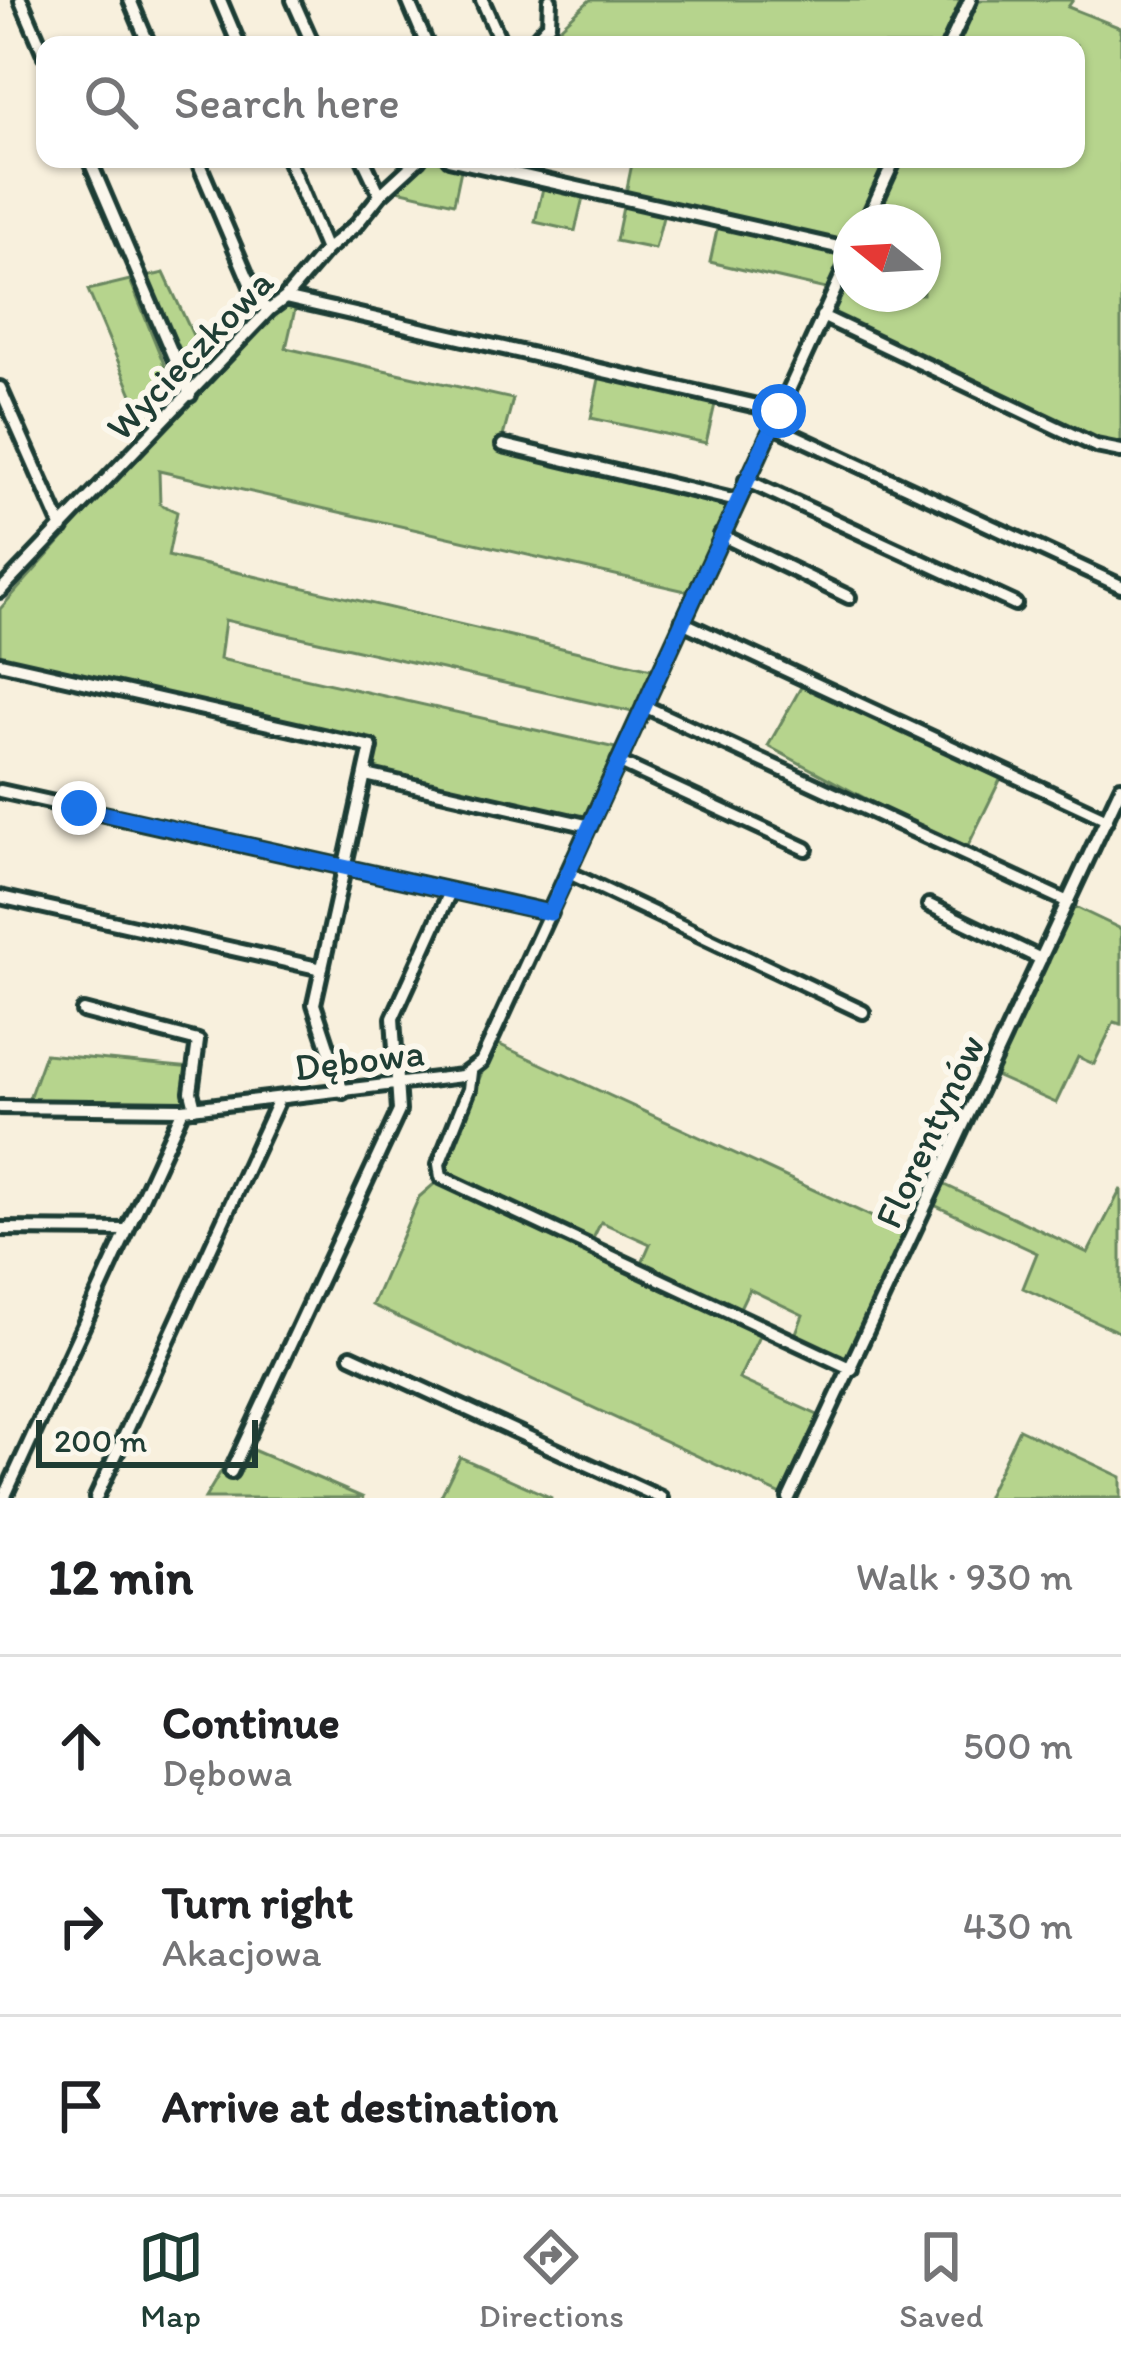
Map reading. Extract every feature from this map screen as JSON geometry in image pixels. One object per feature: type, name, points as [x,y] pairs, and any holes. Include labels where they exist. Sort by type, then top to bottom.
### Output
[{"type":"street","points":[[21,0],[36,36]]},
{"type":"street","points":[[130,0],[145,36]]},
{"type":"street","points":[[220,0],[235,36]]},
{"type":"street","points":[[293,0],[309,36]]},
{"type":"street","points":[[408,0],[423,36]]},
{"type":"street","points":[[482,0],[498,36]]},
{"type":"street","points":[[537,36],[552,16],[550,0]]},
{"type":"street","points":[[953,36],[970,0]]},
{"type":"street","points":[[93,168],[190,394]]},
{"type":"street","points":[[201,168],[258,302],[269,310]]},
{"type":"street","points":[[292,168],[326,250]]},
{"type":"street","points":[[368,168],[380,195]]},
{"type":"street","name":"Wycieczkowa","points":[[0,591],[409,168]]},
{"type":"street","points":[[488,168],[833,248]]},
{"type":"street","points":[[874,204],[891,168]]},
{"type":"street","name":"Dębowa","points":[[0,1107],[189,1108],[343,1093],[471,1072],[490,1045],[833,293]]},
{"type":"street","points":[[285,298],[779,411]]},
{"type":"street","points":[[823,316],[1096,446],[1121,451]]},
{"type":"street","points":[[0,388],[62,528]]},
{"type":"street","points":[[772,424],[1121,586]]},
{"type":"street","points":[[503,445],[737,501]]},
{"type":"street","points":[[746,480],[1015,604]]},
{"type":"street","points":[[721,535],[849,597]]},
{"type":"street","points":[[682,622],[1107,819]]},
{"type":"street","points":[[0,663],[371,747],[314,1004],[343,1093]]},
{"type":"street","points":[[644,706],[1068,902]]},
{"type":"street","points":[[618,762],[806,849]]},
{"type":"street","points":[[366,776],[590,826]]},
{"type":"street","name":"Florentynów","points":[[789,1498],[1121,788]]},
{"type":"street","points":[[0,790],[550,913]]},
{"type":"street","points":[[569,873],[863,1012]]},
{"type":"street","points":[[231,1472],[399,1111],[393,1018],[450,892]]},
{"type":"street","points":[[0,897],[322,969]]},
{"type":"street","points":[[929,905],[1041,959]]},
{"type":"street","points":[[4,1498],[127,1230],[189,1108],[198,1041],[83,1011]]},
{"type":"street","points":[[471,1072],[469,1089],[439,1164],[441,1177],[851,1369]]},
{"type":"street","points":[[96,1498],[279,1100]]},
{"type":"street","points":[[0,1229],[127,1230]]},
{"type":"street","points":[[351,1356],[661,1498]]},
{"type":"green space","points":[[590,0],[1073,0],[1068,7],[1121,28],[1121,449],[1096,443],[825,317],[833,300],[833,312],[941,312],[941,204],[833,204],[830,290],[710,262],[718,225],[664,213],[655,249],[616,241],[631,168],[1085,168],[1085,36],[551,36]]},
{"type":"green space","points":[[418,168],[461,168],[454,203],[393,189]]},
{"type":"green space","points":[[544,184],[584,193],[575,231],[535,222]]},
{"type":"green space","points":[[164,273],[205,361],[189,379],[146,277]]},
{"type":"green space","points":[[130,280],[176,394],[145,425],[88,290]]},
{"type":"green space","points":[[282,305],[296,305],[286,348],[513,399],[501,444],[731,505],[690,592],[159,471],[160,504],[177,512],[168,556],[656,670],[637,713],[225,620],[220,659],[620,749],[584,820],[367,773],[373,747],[0,659],[0,609],[153,437]]},
{"type":"green space","points":[[600,374],[716,400],[706,443],[591,418]]},
{"type":"green space","points":[[804,682],[1003,774],[965,852],[768,746]]},
{"type":"green space","points":[[1071,905],[1121,929],[1121,1024],[1114,1022],[1094,1064],[1078,1057],[1056,1103],[991,1074]]},
{"type":"green space","points":[[496,1043],[909,1234],[847,1364],[794,1338],[803,1315],[749,1289],[738,1312],[640,1267],[650,1244],[601,1222],[589,1247],[456,1184],[442,1171],[444,1153]]},
{"type":"green space","points":[[45,1054],[193,1068],[191,1104],[28,1101]]},
{"type":"green space","points":[[941,1183],[1088,1253],[1121,1189],[1121,1333],[1023,1288],[1037,1253],[932,1204]]},
{"type":"green space","points":[[434,1184],[446,1185],[762,1330],[739,1379],[822,1417],[786,1497],[372,1305],[419,1197]]},
{"type":"green space","points":[[1019,1429],[1121,1477],[1121,1498],[986,1498]]},
{"type":"green space","points":[[246,1447],[364,1498],[205,1498],[223,1468]]},
{"type":"green space","points":[[460,1457],[552,1498],[440,1498]]},
{"type":"route","points":[[79,808],[550,913],[779,411]]}]
